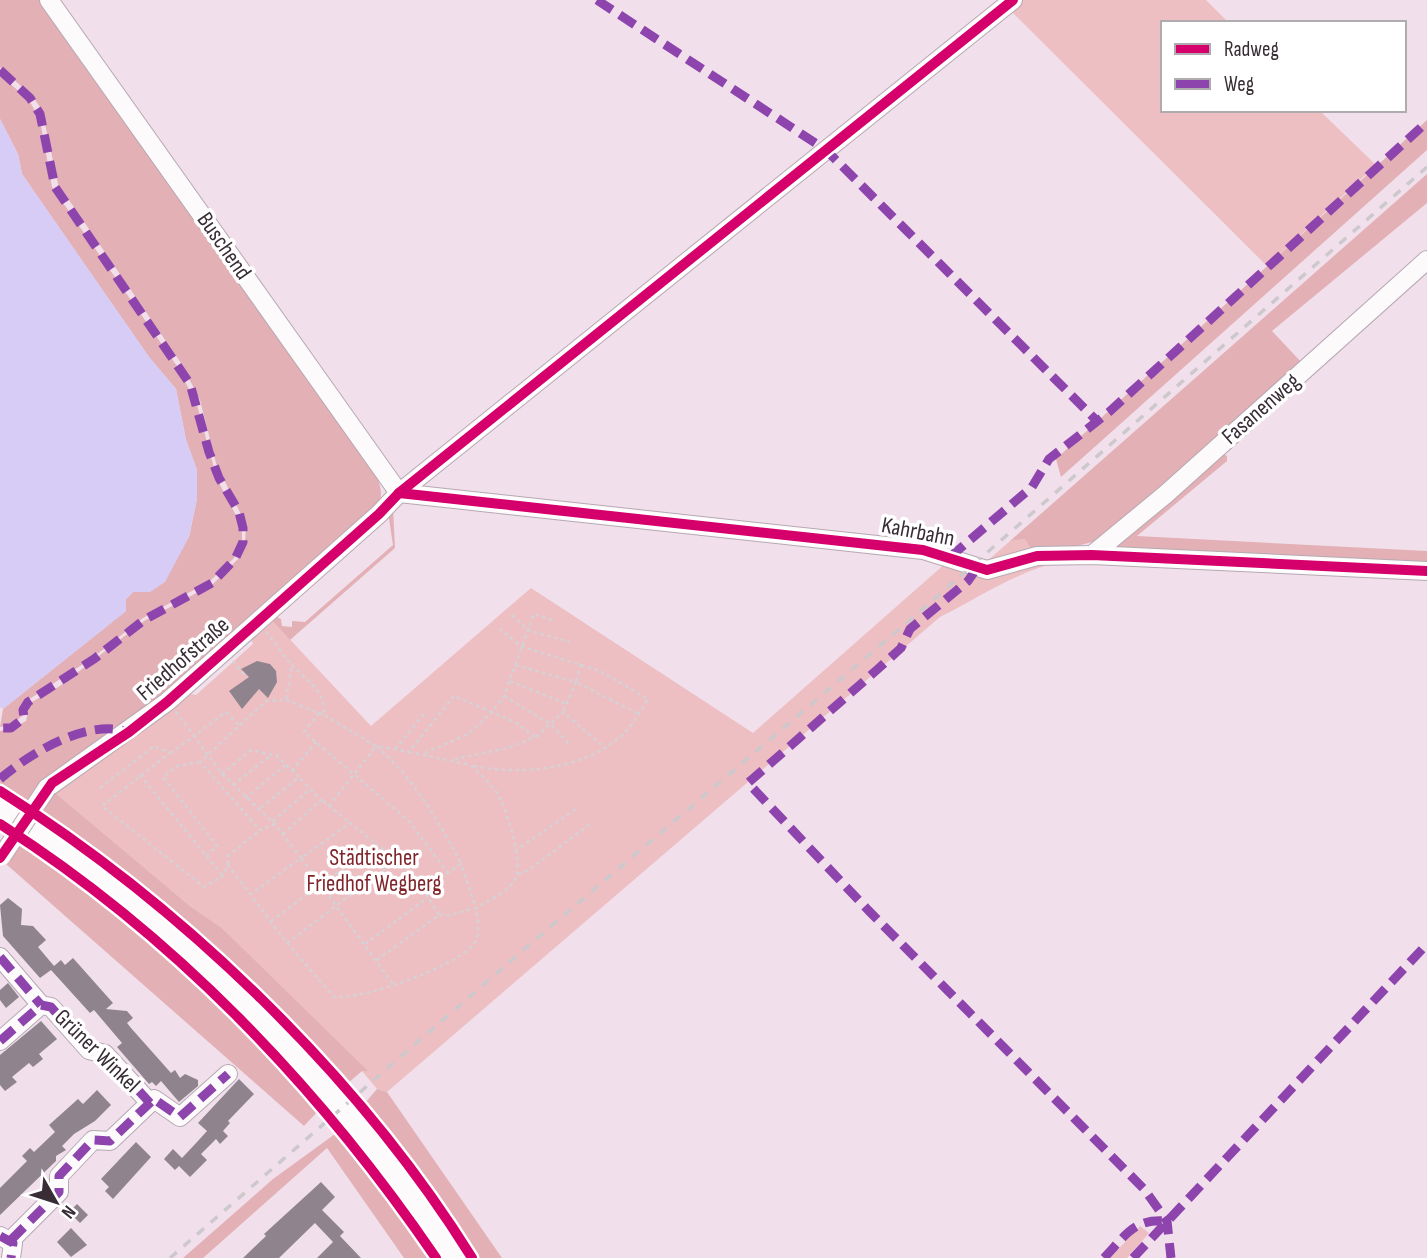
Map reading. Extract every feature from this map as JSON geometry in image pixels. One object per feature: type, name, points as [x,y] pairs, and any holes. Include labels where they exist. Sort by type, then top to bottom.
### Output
[{"type":"main road","points":[[0,808],[131,902],[241,1002],[357,1128],[410,1195],[454,1258]]},
{"type":"street","name":"Buschend","points":[[49,0],[399,493]]},
{"type":"street","name":"Friedhofstraße","points":[[1,857],[47,788],[167,702],[379,514],[399,493],[1013,0]]},
{"type":"street","name":"Fasanenweg","points":[[1092,555],[1217,448],[1427,260]]},
{"type":"street","name":"Kahrbahn","points":[[399,493],[923,550],[987,570],[1037,556],[1092,555],[1427,570]]},
{"type":"street","name":"Grüner Winkel","points":[[0,957],[41,1005],[51,1007],[89,1050],[105,1054],[150,1103]]},
{"type":"street","name":"Grüner Winkel","points":[[0,1041],[41,1005]]},
{"type":"street","name":"Grüner Winkel","points":[[7,1245],[59,1192],[59,1176],[93,1140],[110,1142],[154,1099],[180,1116],[228,1074]]},
{"type":"path","points":[[425,753],[468,734],[492,712],[504,696],[520,646],[534,614],[555,621]]},
{"type":"path","points":[[512,615],[528,630],[570,642]]},
{"type":"path","points":[[257,621],[292,665],[316,686],[324,707],[324,715]]},
{"type":"path","points":[[376,746],[455,759],[489,769],[541,767],[564,763],[604,747],[627,731],[648,699],[624,683],[581,664],[520,646],[499,628]]},
{"type":"path","points":[[225,651],[246,677]]},
{"type":"path","points":[[455,759],[508,748],[535,737],[552,725],[568,704],[581,664]]},
{"type":"path","points":[[286,700],[292,665]]},
{"type":"path","points":[[515,665],[576,682],[639,714]]},
{"type":"path","points":[[510,681],[568,704]]},
{"type":"path","points":[[409,752],[454,696],[518,724],[535,737]]},
{"type":"path","points":[[504,696],[528,708],[552,725],[569,744]]},
{"type":"path","points":[[206,856],[218,846],[163,777],[177,766],[200,762],[266,701],[286,700],[324,715],[376,746],[416,790],[441,826],[461,864],[475,908],[477,939],[467,952],[451,962],[394,984],[334,997],[287,943],[228,865]]},
{"type":"path","points":[[167,702],[232,786],[284,834],[394,984]]},
{"type":"path","points":[[239,726],[226,712],[139,775],[102,806],[204,887],[209,887],[223,876],[228,865],[228,856],[273,823],[310,789]]},
{"type":"path","points":[[563,712],[604,747]]},
{"type":"path","points":[[319,713],[304,732],[410,821],[448,873]]},
{"type":"path","points":[[395,749],[424,714]]},
{"type":"path","points":[[292,771],[316,742]]},
{"type":"path","points":[[100,788],[154,746],[170,753]]},
{"type":"path","points":[[329,806],[376,746]]},
{"type":"path","points":[[222,774],[251,750],[271,755],[286,765],[321,800],[397,860],[424,890],[439,915]]},
{"type":"path","points":[[232,786],[271,755]]},
{"type":"path","points":[[200,762],[260,830]]},
{"type":"path","points":[[245,798],[286,765]]},
{"type":"path","points":[[377,960],[439,915],[446,916],[475,908],[513,883],[518,874],[515,851],[500,800],[471,765]]},
{"type":"path","points":[[139,775],[223,876]]},
{"type":"path","points":[[258,810],[299,777]]},
{"type":"path","points":[[284,834],[321,800]]},
{"type":"path","points":[[515,851],[579,807]]},
{"type":"path","points":[[251,894],[350,823]]},
{"type":"path","points":[[518,874],[529,870],[590,824]]},
{"type":"path","points":[[271,921],[378,845]]},
{"type":"path","points":[[287,943],[397,860]]},
{"type":"path","points":[[424,890],[461,864]]},
{"type":"path","points":[[365,944],[428,897]]},
{"type":"green space","points":[[1021,0],[1206,0],[1227,21],[1161,21],[1161,112],[1321,112],[1376,165],[1267,266],[1010,10]]},
{"type":"green space","points":[[1025,539],[1032,551],[986,562],[1010,541]]},
{"type":"green space","name":"Städtischer Friedhof Wegberg","points":[[947,562],[1059,562],[1013,579],[940,617],[387,1092],[377,1089],[362,1071],[366,1070],[222,928],[190,906],[53,791],[184,692],[196,695],[253,644],[249,633],[268,616],[371,726],[531,588],[753,733]]},
{"type":"green space","points":[[1140,1226],[1149,1233],[1127,1258],[1110,1258]]},
{"type":"shaded area","points":[[0,0],[43,0],[369,461],[381,493],[379,504],[235,629],[238,632],[135,722],[42,782],[26,803],[0,786],[0,731],[26,721],[30,703],[60,686],[144,621],[213,584],[239,558],[245,543],[246,525],[216,463],[200,400],[181,363],[58,184],[42,110],[33,97],[0,67]]},
{"type":"shaded area","points":[[0,75],[29,100],[40,120],[52,187],[177,366],[197,405],[217,479],[242,527],[242,541],[234,558],[210,581],[143,618],[91,659],[28,700],[22,716],[12,725],[0,727],[3,709],[126,611],[126,599],[133,592],[150,592],[189,537],[197,499],[197,470],[186,440],[176,389],[149,357],[22,174],[18,154],[0,119]]},
{"type":"shaded area","points":[[0,119],[18,154],[22,174],[149,357],[176,389],[186,440],[197,470],[197,499],[189,537],[165,582],[150,592],[133,592],[126,599],[126,611],[3,709],[0,707]]},
{"type":"shaded area","points":[[1427,120],[1427,150],[1061,477],[1056,459]]},
{"type":"shaded area","points":[[1427,174],[1427,203],[1272,331],[1303,364],[1104,539],[1065,549],[1032,551],[1025,539],[1010,541]]},
{"type":"shaded area","points":[[1222,453],[1227,456],[1227,461],[1137,536],[1427,551],[1427,565],[1119,550],[1114,546]]},
{"type":"shaded area","points":[[393,509],[395,548],[290,640],[268,616],[271,614],[281,619],[282,626],[292,627],[292,621],[305,622],[393,545],[388,512]]},
{"type":"shaded area","points":[[53,791],[190,906],[222,928],[368,1071],[362,1071],[347,1084],[274,1008],[172,912],[39,812]]},
{"type":"shaded area","points":[[22,841],[93,893],[198,981],[255,1036],[320,1109],[304,1126],[6,864]]},
{"type":"shaded area","points":[[377,1089],[387,1092],[502,1258],[473,1258],[365,1103]]},
{"type":"shaded area","points":[[335,1134],[364,1165],[430,1258],[404,1258],[327,1148],[203,1258],[183,1258],[273,1179]]},
{"type":"building","points":[[257,661],[270,664],[276,671],[277,682],[268,698],[259,689],[242,709],[229,691],[249,677],[241,669]]},
{"type":"building","points":[[8,898],[22,909],[21,925],[33,926],[46,940],[38,947],[54,966],[61,960],[65,965],[73,958],[113,1003],[106,1009],[127,1011],[133,1018],[127,1023],[171,1073],[175,1070],[180,1078],[185,1074],[198,1080],[198,1086],[179,1102],[161,1081],[156,1086],[152,1082],[149,1084],[117,1047],[122,1043],[94,1010],[90,1013],[51,970],[40,978],[3,936],[0,905]]},
{"type":"building","points":[[8,983],[19,997],[6,1008],[0,1000],[0,990]]},
{"type":"building","points":[[41,1021],[57,1039],[39,1054],[43,1059],[33,1067],[29,1063],[12,1077],[17,1082],[5,1091],[0,1085],[0,1055]]},
{"type":"building","points":[[239,1079],[254,1094],[228,1121],[230,1123],[223,1131],[228,1136],[220,1144],[216,1139],[201,1154],[207,1160],[190,1177],[179,1166],[175,1170],[164,1159],[173,1149],[182,1158],[197,1142],[207,1131],[198,1123]]},
{"type":"building","points":[[97,1090],[111,1105],[95,1121],[74,1134],[62,1146],[66,1150],[56,1156],[56,1161],[0,1215],[0,1188],[27,1161],[22,1156],[30,1148],[34,1152],[55,1132],[49,1125],[78,1099],[83,1104]]},
{"type":"building","points":[[136,1142],[151,1157],[113,1199],[105,1191],[109,1187],[101,1179]]},
{"type":"building","points":[[321,1182],[335,1197],[322,1210],[344,1232],[340,1236],[361,1258],[317,1258],[333,1242],[315,1223],[279,1258],[243,1258],[266,1236],[264,1234]]},
{"type":"building","points":[[77,1204],[88,1215],[80,1223],[69,1212]]},
{"type":"building","points":[[71,1228],[87,1245],[71,1257],[57,1242]]},
{"type":"railway","points":[[170,1258],[515,957],[917,614],[1427,167]]},
{"type":"marked path","points":[[597,0],[826,150],[1097,421]]},
{"type":"marked path","points":[[0,70],[30,98],[40,114],[55,187],[190,384],[209,452],[219,478],[239,512],[243,528],[243,542],[235,559],[212,583],[144,620],[94,659],[28,702],[23,710],[24,718],[11,728],[0,728]]},
{"type":"marked path","points":[[950,557],[1032,487],[1049,459],[1109,412],[1427,122]]},
{"type":"marked path","points":[[977,568],[968,581],[910,629],[901,648],[748,783],[868,910],[1144,1189],[1167,1221],[1171,1258]]},
{"type":"marked path","points":[[0,779],[60,740],[96,730],[129,732]]},
{"type":"marked path","points":[[1133,1258],[1427,944]]},
{"type":"marked path","points":[[0,957],[41,1005]]},
{"type":"marked path","points":[[0,1041],[41,1005],[51,1007],[89,1050],[105,1054],[150,1103]]},
{"type":"marked path","points":[[11,1240],[59,1192],[59,1176],[93,1140],[110,1141],[154,1099],[180,1117],[228,1074]]},
{"type":"marked path","points":[[1104,1258],[1138,1225],[1167,1221]]},
{"type":"marked path","points":[[0,1236],[13,1243],[11,1258]]},
{"type":"cycle path","points":[[0,858],[52,783],[129,732],[167,702],[379,514],[399,493],[1013,0]]},
{"type":"cycle path","points":[[399,493],[923,550],[987,570],[1037,556],[1092,555],[1427,571]]},
{"type":"cycle path","points":[[0,791],[68,836],[134,886],[262,999],[321,1060],[376,1124],[427,1190],[472,1258]]},
{"type":"cycle path","points":[[0,824],[125,915],[184,965],[240,1019],[293,1075],[343,1134],[436,1258]]}]
